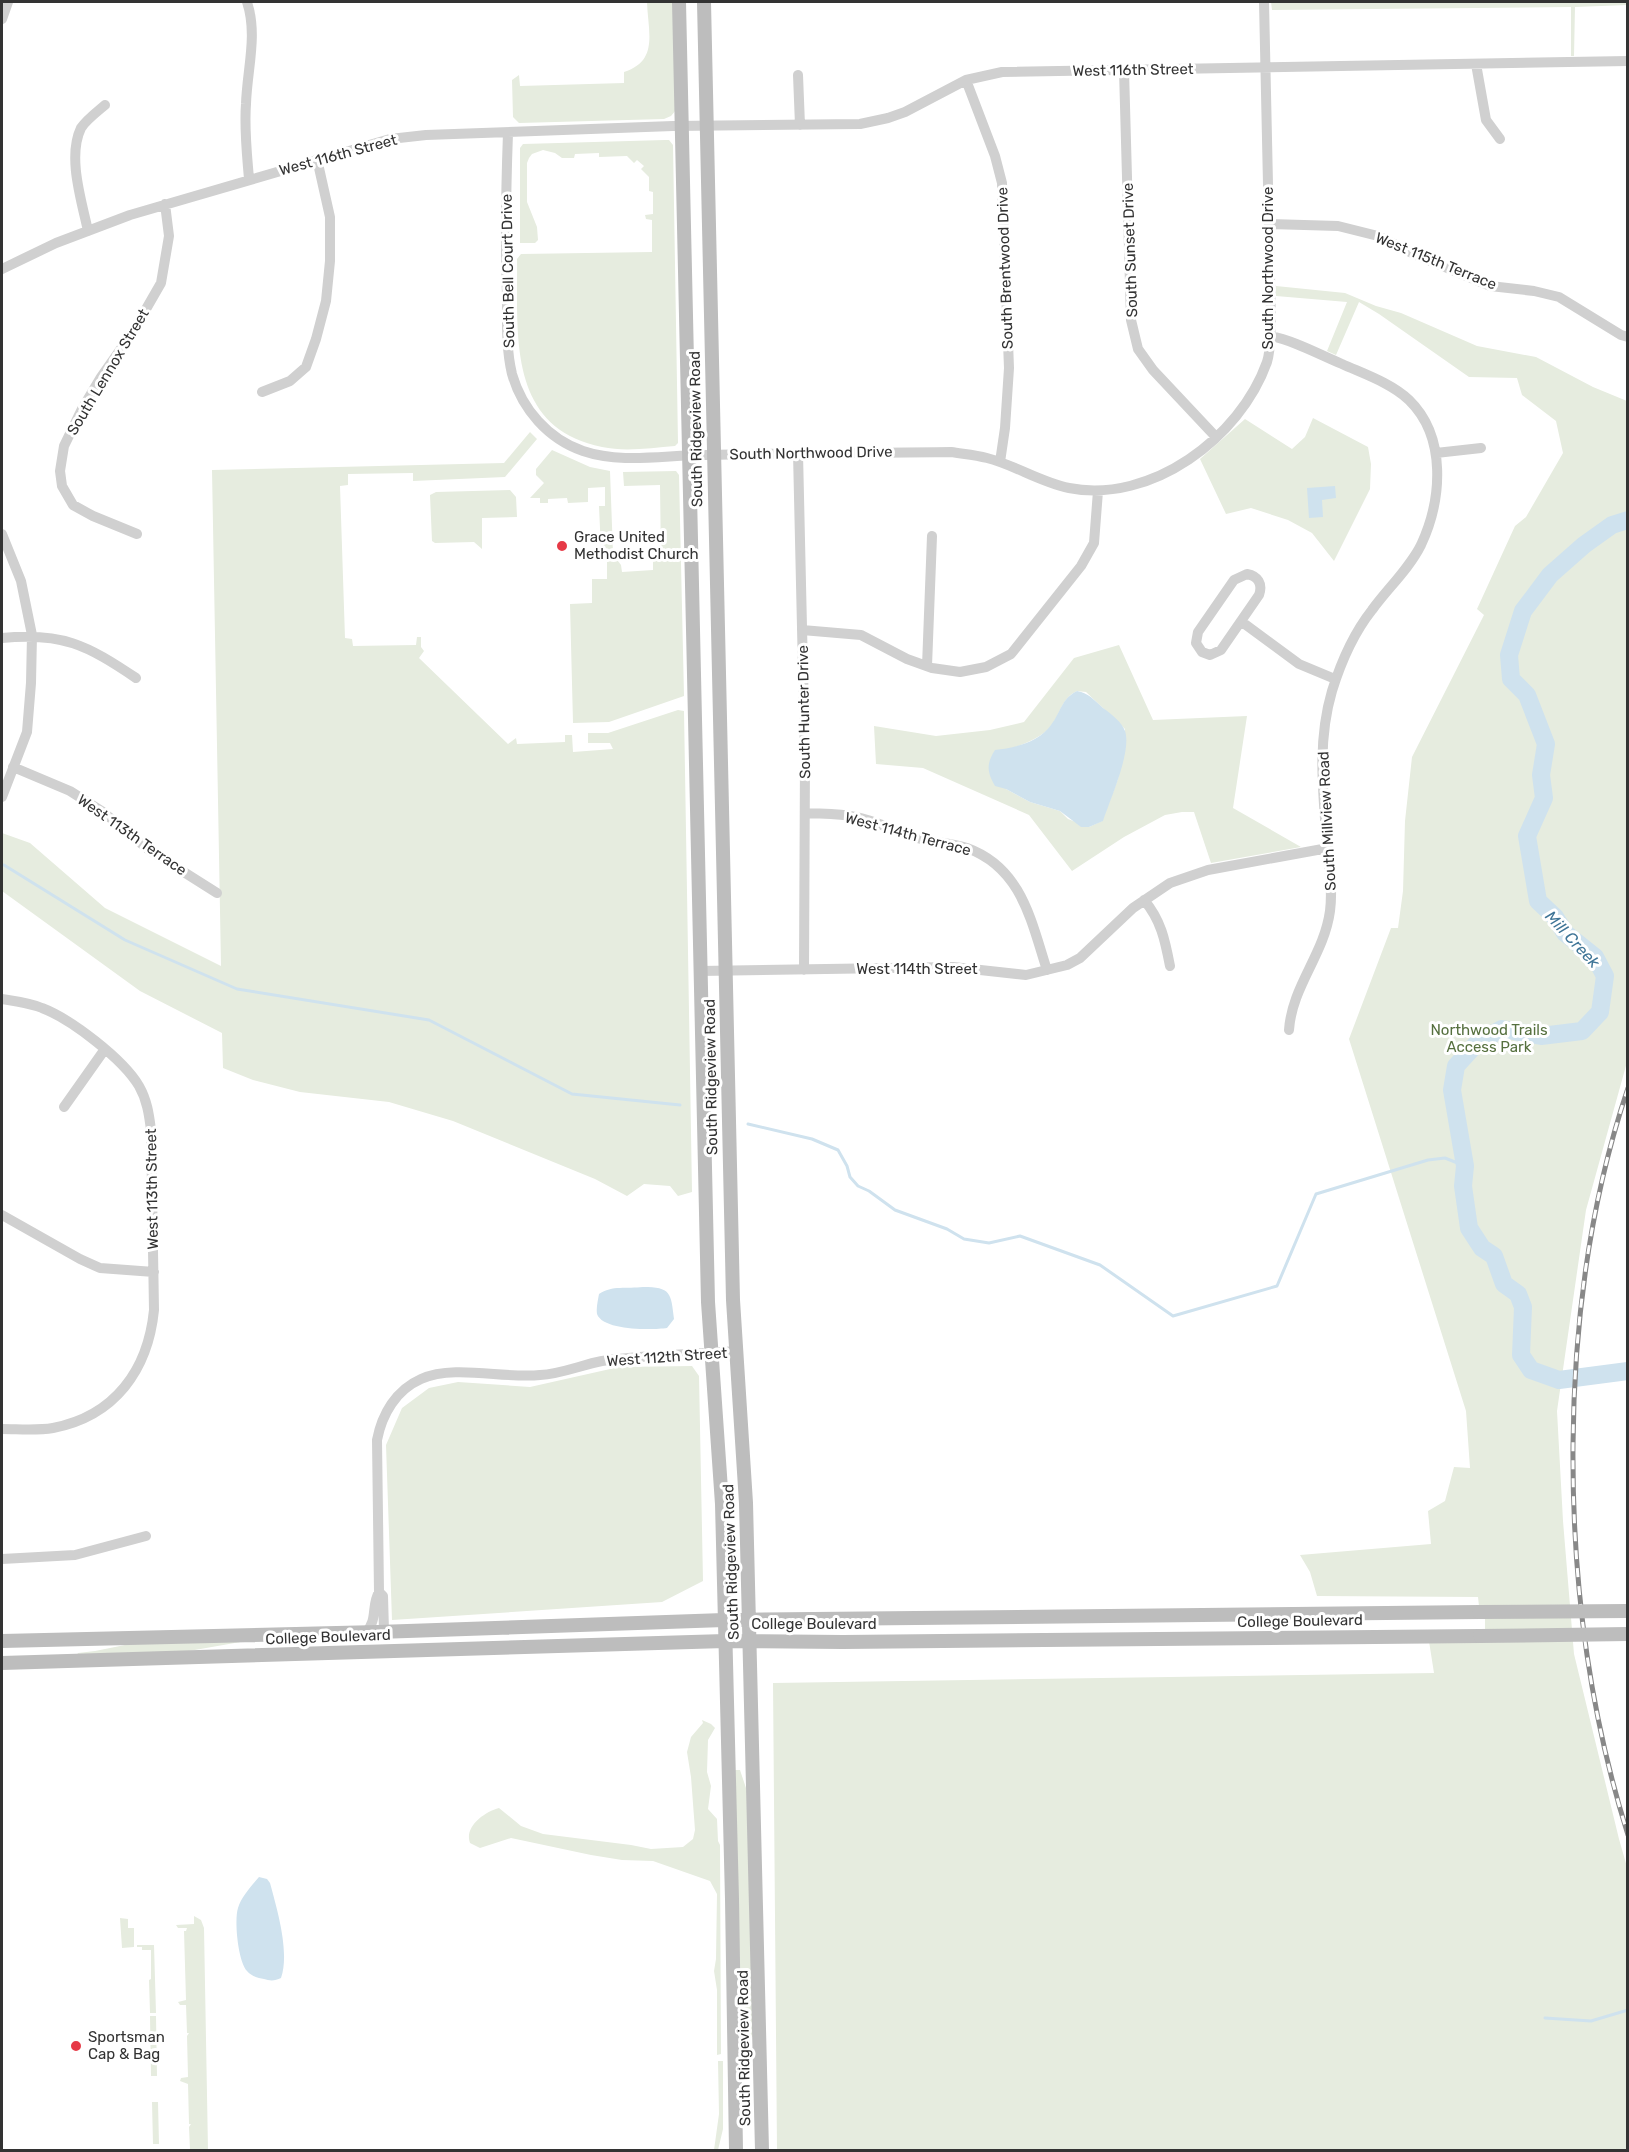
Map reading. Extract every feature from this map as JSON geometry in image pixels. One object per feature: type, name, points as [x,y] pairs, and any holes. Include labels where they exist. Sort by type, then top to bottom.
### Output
[{"type":"main road","name":"South Ridgeview Road","points":[[679,2],[710,1353],[722,1504],[736,2151]]},
{"type":"main road","name":"South Ridgeview Road","points":[[704,2],[735,1352],[746,1503],[762,2151]]},
{"type":"main road","name":"College Boulevard","points":[[2,1641],[376,1632],[748,1619],[1628,1611]]},
{"type":"main road","name":"College Boulevard","points":[[2,1663],[749,1640],[855,1642],[1628,1634]]},
{"type":"street","points":[[2,19],[9,2]]},
{"type":"street","points":[[247,2],[252,24],[245,129],[249,179]]},
{"type":"street","name":"South Northwood Drive","points":[[688,455],[951,452],[987,458],[1069,488],[1098,490],[1123,487],[1161,475],[1191,457],[1243,409],[1268,360],[1270,336],[1269,224],[1264,2]]},
{"type":"street","name":"West 116th Street","points":[[2,268],[130,214],[390,139],[426,135],[706,125],[860,124],[905,112],[966,80],[1002,72],[1628,61]]},
{"type":"street","points":[[1476,64],[1486,120],[1500,139]]},
{"type":"street","name":"South Sunset Drive","points":[[1124,70],[1131,320],[1138,349],[1153,370],[1215,436]]},
{"type":"street","points":[[798,75],[800,125]]},
{"type":"street","name":"South Brentwood Drive","points":[[966,80],[995,156],[1002,183],[1009,368],[1005,429],[1000,462]]},
{"type":"street","points":[[88,231],[78,184],[75,155],[82,128],[105,105]]},
{"type":"street","name":"South Bell Court Drive","points":[[508,133],[506,248],[508,346],[512,374],[522,398],[535,418],[551,435],[583,451],[617,458],[688,455]]},
{"type":"street","points":[[262,392],[290,381],[306,367],[326,302],[330,261],[330,217],[317,159]]},
{"type":"street","name":"South Lennox Street","points":[[137,534],[73,505],[62,486],[60,471],[64,446],[82,409],[101,376],[134,330],[161,283],[169,236],[165,204]]},
{"type":"street","name":"West 115th Terrace","points":[[1269,224],[1338,226],[1378,236],[1416,255],[1490,286],[1534,291],[1559,297],[1620,335],[1628,337]]},
{"type":"street","name":"South Millview Road","points":[[1270,336],[1288,340],[1392,387],[1409,400],[1422,415],[1431,434],[1436,453],[1436,497],[1430,522],[1408,566],[1371,610],[1357,631],[1344,655],[1329,702],[1322,755],[1322,787],[1331,894],[1330,912],[1319,950],[1294,1001],[1289,1030]]},
{"type":"street","points":[[1436,453],[1481,448]]},
{"type":"street","name":"South Hunter Drive","points":[[798,453],[805,813],[804,970]]},
{"type":"street","points":[[802,630],[861,635],[907,659],[927,666],[960,672],[986,667],[1011,654],[1081,566],[1094,543],[1098,490]]},
{"type":"street","points":[[2,534],[21,581],[32,635],[27,732],[2,797]]},
{"type":"street","points":[[927,666],[932,536]]},
{"type":"street","points":[[1247,574],[1259,581],[1261,590],[1242,622],[1218,652],[1206,654],[1197,646],[1198,632],[1234,580],[1247,574]]},
{"type":"street","points":[[1242,622],[1299,664],[1335,679]]},
{"type":"street","points":[[2,638],[32,635],[69,641],[100,654],[136,678]]},
{"type":"street","name":"West 113th Terrace","points":[[13,767],[70,791],[87,801],[104,812],[149,850],[217,892]]},
{"type":"street","name":"West 114th Terrace","points":[[805,813],[854,816],[918,838],[959,846],[982,855],[994,863],[1015,885],[1028,908],[1047,970]]},
{"type":"street","name":"West 114th Street","points":[[700,971],[953,967],[1026,975],[1067,965],[1080,958],[1123,916],[1170,883],[1208,870],[1328,848]]},
{"type":"street","points":[[1144,900],[1154,911],[1164,933],[1170,966]]},
{"type":"street","name":"West 113th Street","points":[[2,999],[41,1007],[69,1022],[105,1049],[128,1071],[139,1086],[149,1108],[152,1130],[154,1272],[154,1310],[150,1339],[142,1362],[122,1390],[101,1409],[70,1423],[41,1429],[2,1429]]},
{"type":"street","points":[[64,1107],[105,1049]]},
{"type":"street","points":[[2,1215],[100,1268],[154,1272]]},
{"type":"street","name":"West 112th Street","points":[[379,1592],[377,1455],[380,1427],[391,1403],[405,1389],[436,1374],[541,1375],[611,1360],[735,1352]]},
{"type":"street","points":[[2,1560],[75,1555],[146,1536]]},
{"type":"street","points":[[376,1632],[383,1596],[379,1592],[376,1597],[374,1622],[379,1652]]},
{"type":"green space","points":[[647,2],[675,2],[676,110],[671,116],[664,119],[519,123],[513,117],[512,80],[519,75],[520,86],[624,83],[624,72],[635,67],[647,53],[649,34]]},
{"type":"green space","points":[[1271,2],[1627,2],[1628,5],[1575,7],[1574,56],[1571,56],[1571,7],[1272,10]]},
{"type":"green space","points":[[669,140],[673,145],[678,443],[675,446],[638,449],[602,447],[571,437],[548,420],[533,399],[524,374],[519,346],[517,259],[521,254],[652,252],[652,220],[646,219],[645,215],[653,214],[653,192],[649,191],[649,177],[641,169],[644,166],[637,160],[634,163],[627,156],[599,157],[599,153],[575,154],[574,158],[562,158],[555,153],[543,150],[532,154],[527,163],[527,202],[537,227],[538,240],[535,243],[520,243],[520,148],[523,144]]},
{"type":"green space","name":"Northwood Trails Access Park","points":[[1276,286],[1345,293],[1376,306],[1401,313],[1477,346],[1536,357],[1593,387],[1627,401],[1627,1062],[1586,1210],[1557,1411],[1574,1654],[1627,1867],[1627,2150],[777,2150],[773,1683],[1434,1673],[1428,1635],[1485,1635],[1485,1612],[1479,1606],[1478,1597],[1317,1596],[1310,1572],[1300,1555],[1431,1544],[1428,1511],[1445,1501],[1454,1467],[1470,1468],[1466,1411],[1349,1039],[1391,928],[1398,928],[1403,891],[1405,821],[1412,757],[1484,615],[1477,609],[1515,526],[1526,517],[1563,453],[1556,421],[1522,395],[1517,378],[1469,377],[1359,302],[1336,355],[1327,351],[1347,302],[1276,296]]},
{"type":"green space","points":[[1313,418],[1368,447],[1371,464],[1370,489],[1334,561],[1312,533],[1288,520],[1251,508],[1226,514],[1200,459],[1245,419],[1292,449],[1305,437]]},
{"type":"green space","points":[[530,432],[537,439],[505,477],[413,481],[413,473],[348,474],[348,485],[340,486],[345,638],[352,639],[353,646],[416,645],[417,637],[421,637],[421,647],[424,651],[419,658],[508,744],[516,738],[517,744],[565,742],[565,735],[572,735],[573,752],[613,749],[610,743],[588,743],[588,733],[608,733],[678,710],[684,711],[692,1192],[678,1196],[670,1186],[644,1184],[627,1196],[595,1179],[453,1121],[389,1102],[300,1092],[253,1080],[223,1068],[222,1033],[140,991],[2,891],[2,833],[30,843],[105,908],[221,966],[212,470],[504,463]]},
{"type":"green space","points":[[552,450],[590,467],[610,471],[613,553],[601,551],[599,506],[605,506],[605,487],[588,488],[588,502],[568,503],[567,498],[548,499],[548,503],[540,503],[540,498],[530,498],[544,483],[536,475],[536,469]]},
{"type":"green space","points":[[676,471],[679,475],[684,696],[609,722],[573,723],[570,604],[592,603],[592,579],[607,579],[607,561],[618,561],[622,572],[653,570],[653,561],[661,560],[660,485],[624,486],[623,472]]},
{"type":"green space","points":[[510,490],[516,497],[517,517],[482,518],[482,549],[474,542],[435,543],[432,541],[430,495],[436,492]]},
{"type":"green space","points":[[1119,645],[1153,720],[1247,716],[1233,808],[1301,847],[1211,863],[1194,812],[1182,812],[1165,815],[1124,837],[1072,871],[1029,815],[923,768],[876,764],[874,726],[936,736],[990,730],[1024,722],[1074,658]],"holes":[[[1077,691],[1086,692],[1125,729],[1118,779],[1102,821],[1089,827],[1068,819],[1060,811],[1030,802],[1006,789],[1011,749],[1033,740],[1052,725],[1068,697]]]},
{"type":"green space","points":[[692,1366],[699,1376],[703,1581],[662,1602],[392,1620],[386,1445],[402,1408],[429,1388],[458,1382],[530,1387],[619,1367]]},
{"type":"green space","points":[[246,1641],[189,1651],[77,1655],[140,1642]]},
{"type":"green space","points":[[702,1720],[715,1728],[708,1740],[707,1772],[711,1786],[708,1809],[717,1819],[720,1845],[721,2054],[717,2055],[717,1990],[714,1971],[717,1894],[710,1881],[653,1861],[622,1860],[591,1855],[511,1838],[480,1848],[470,1843],[469,1837],[477,1821],[487,1813],[499,1808],[521,1826],[543,1834],[651,1849],[683,1847],[693,1839],[695,1830],[687,1752],[691,1737],[703,1723]]},
{"type":"green space","points":[[735,1770],[740,1770],[748,1794],[754,2036],[747,2041],[740,2036]]},
{"type":"green space","points":[[194,1916],[201,1920],[204,1928],[208,2150],[190,2150],[188,2084],[180,2081],[181,2078],[188,2077],[187,2036],[189,2033],[187,2033],[186,2005],[180,2005],[178,2002],[186,2000],[184,1931],[187,1928],[178,1928],[176,1925],[194,1924]]},
{"type":"green space","points":[[120,1918],[128,1919],[128,1928],[134,1928],[134,1947],[122,1948]]},
{"type":"green space","points":[[137,1945],[154,1945],[156,2013],[150,2013],[151,1950],[142,1950],[142,1947],[137,1947]]},
{"type":"green space","points":[[150,2016],[156,2016],[157,2076],[151,2076]]},
{"type":"green space","points":[[718,2061],[723,2061],[723,2129],[718,2150],[714,2150],[719,2114]]},
{"type":"green space","points":[[152,2102],[158,2102],[159,2144],[153,2144]]},
{"type":"water","points":[[1335,486],[1336,498],[1322,500],[1323,517],[1309,518],[1307,488]]},
{"type":"water","points":[[1077,691],[1091,697],[1116,718],[1124,728],[1126,740],[1123,763],[1103,821],[1089,827],[1081,827],[1060,811],[1030,802],[1006,789],[995,786],[989,768],[995,750],[1026,743],[1046,731],[1064,702]]},
{"type":"water","points":[[614,1288],[659,1288],[668,1293],[674,1319],[667,1328],[629,1328],[608,1324],[601,1320],[597,1314],[599,1294]]},
{"type":"water","points":[[259,1877],[267,1879],[270,1883],[282,1930],[283,1968],[281,1978],[275,1980],[257,1977],[247,1971],[241,1959],[238,1940],[236,1922],[239,1904]]},
{"type":"waterway","name":"Mill Creek","points":[[1628,520],[1612,525],[1584,545],[1550,575],[1523,611],[1509,655],[1511,679],[1527,695],[1546,744],[1541,775],[1544,798],[1527,836],[1538,901],[1555,917],[1565,933],[1595,957],[1605,976],[1600,1012],[1582,1031],[1541,1036],[1502,1029],[1478,1042],[1456,1066],[1452,1090],[1465,1166],[1463,1186],[1469,1228],[1482,1248],[1494,1256],[1504,1284],[1518,1294],[1523,1307],[1521,1355],[1531,1370],[1559,1380],[1628,1371]]},
{"type":"waterway","points":[[4,865],[125,940],[237,989],[429,1020],[572,1094],[680,1105]]},
{"type":"waterway","points":[[748,1124],[812,1139],[838,1150],[850,1177],[858,1186],[895,1210],[947,1229],[964,1239],[989,1243],[1020,1236],[1100,1265],[1173,1316],[1277,1286],[1316,1194],[1428,1160],[1445,1158],[1465,1166]]},
{"type":"waterway","points":[[1545,2018],[1591,2021],[1628,2010]]},
{"type":"railway","points":[[1628,1088],[1603,1176],[1586,1265],[1577,1354],[1573,1445],[1576,1544],[1585,1642],[1602,1739],[1628,1835]]},
{"type":"place","name":"Grace United Methodist Church","points":[[562,546]]},
{"type":"place","name":"Sportsman Cap & Bag","points":[[76,2046]]}]
